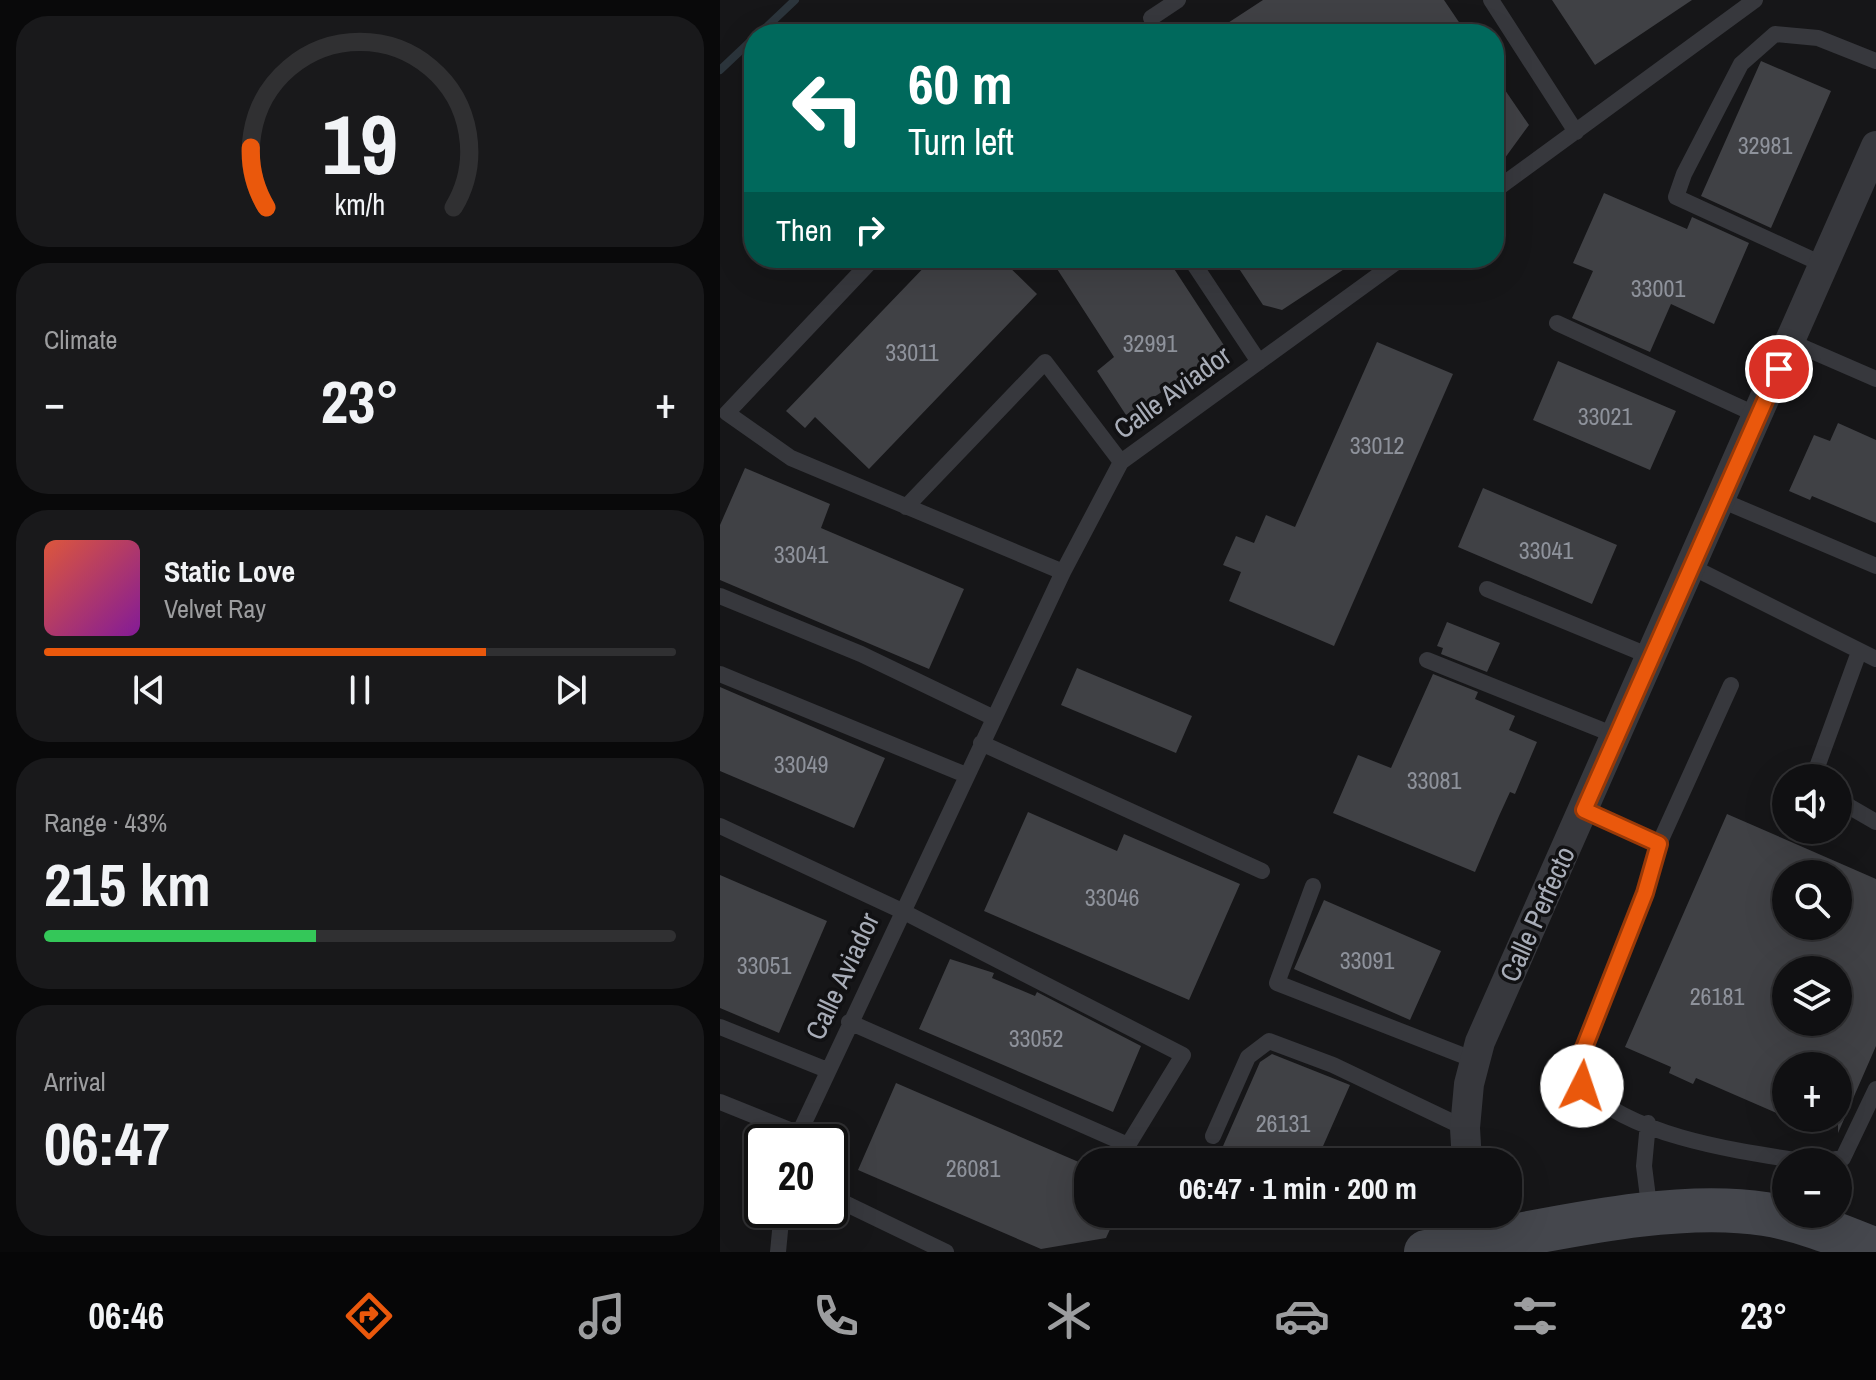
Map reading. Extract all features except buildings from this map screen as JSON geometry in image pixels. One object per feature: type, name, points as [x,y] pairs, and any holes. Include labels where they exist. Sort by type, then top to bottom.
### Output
[{"type":"street","name":"Calle Perfecto","points":[[1466,1148],[1469,1084],[1480,1042],[1824,265],[1867,189],[1876,146]]},
{"type":"street","points":[[1426,1252],[1475,1229],[1708,1209],[1767,1214],[1876,1250]]},
{"type":"lane","points":[[1151,18],[1178,0]]},
{"type":"lane","points":[[1491,0],[1576,132]]},
{"type":"lane","points":[[1504,184],[1755,0]]},
{"type":"lane","points":[[1824,265],[1676,197],[1684,174],[1741,64],[1775,34],[1818,38],[1876,61]]},
{"type":"lane","points":[[865,268],[724,418],[791,458],[1063,572]]},
{"type":"lane","points":[[1197,268],[1259,362]]},
{"type":"lane","name":"Calle Aviador","points":[[802,1124],[1063,572],[1121,462],[1388,268]]},
{"type":"lane","points":[[1557,323],[1759,416]]},
{"type":"lane","points":[[1791,342],[1876,379]]},
{"type":"lane","name":"Calle Aviador","points":[[906,507],[1045,362],[1121,462]]},
{"type":"lane","points":[[1721,500],[1876,566]]},
{"type":"lane","points":[[1692,567],[1876,659]]},
{"type":"lane","points":[[1487,589],[1652,657]]},
{"type":"lane","points":[[720,596],[861,654],[994,718]]},
{"type":"lane","points":[[1818,764],[1859,652]]},
{"type":"lane","points":[[1427,660],[1617,736]]},
{"type":"lane","points":[[720,674],[966,775]]},
{"type":"lane","points":[[1731,685],[1659,844],[1645,893],[1582,1053],[1582,1086],[1600,1104],[1702,1145],[1772,1156]]},
{"type":"lane","points":[[981,743],[1262,871]]},
{"type":"lane","points":[[1852,808],[1876,822]]},
{"type":"lane","points":[[1584,810],[1659,844]]},
{"type":"lane","points":[[720,826],[902,911],[1183,1055],[1128,1145],[849,1022]]},
{"type":"lane","points":[[1313,886],[1277,983],[1477,1061]]},
{"type":"lane","points":[[720,1027],[827,1070]]},
{"type":"lane","points":[[1213,1136],[1248,1057],[1269,1041],[1333,1065],[1465,1128]]},
{"type":"lane","points":[[1848,1148],[1876,1089]]},
{"type":"lane","points":[[720,1102],[766,1124]]},
{"type":"lane","points":[[1648,1123],[1644,1166],[1650,1215]]},
{"type":"lane","points":[[848,1205],[946,1252]]},
{"type":"lane","points":[[778,1252],[780,1228]]},
{"type":"waterway","points":[[770,24],[795,0]]},
{"type":"waterway","points":[[720,70],[744,47]]},
{"type":"route","points":[[1582,1086],[1582,1053],[1645,893],[1659,844],[1584,810],[1779,369]]}]
